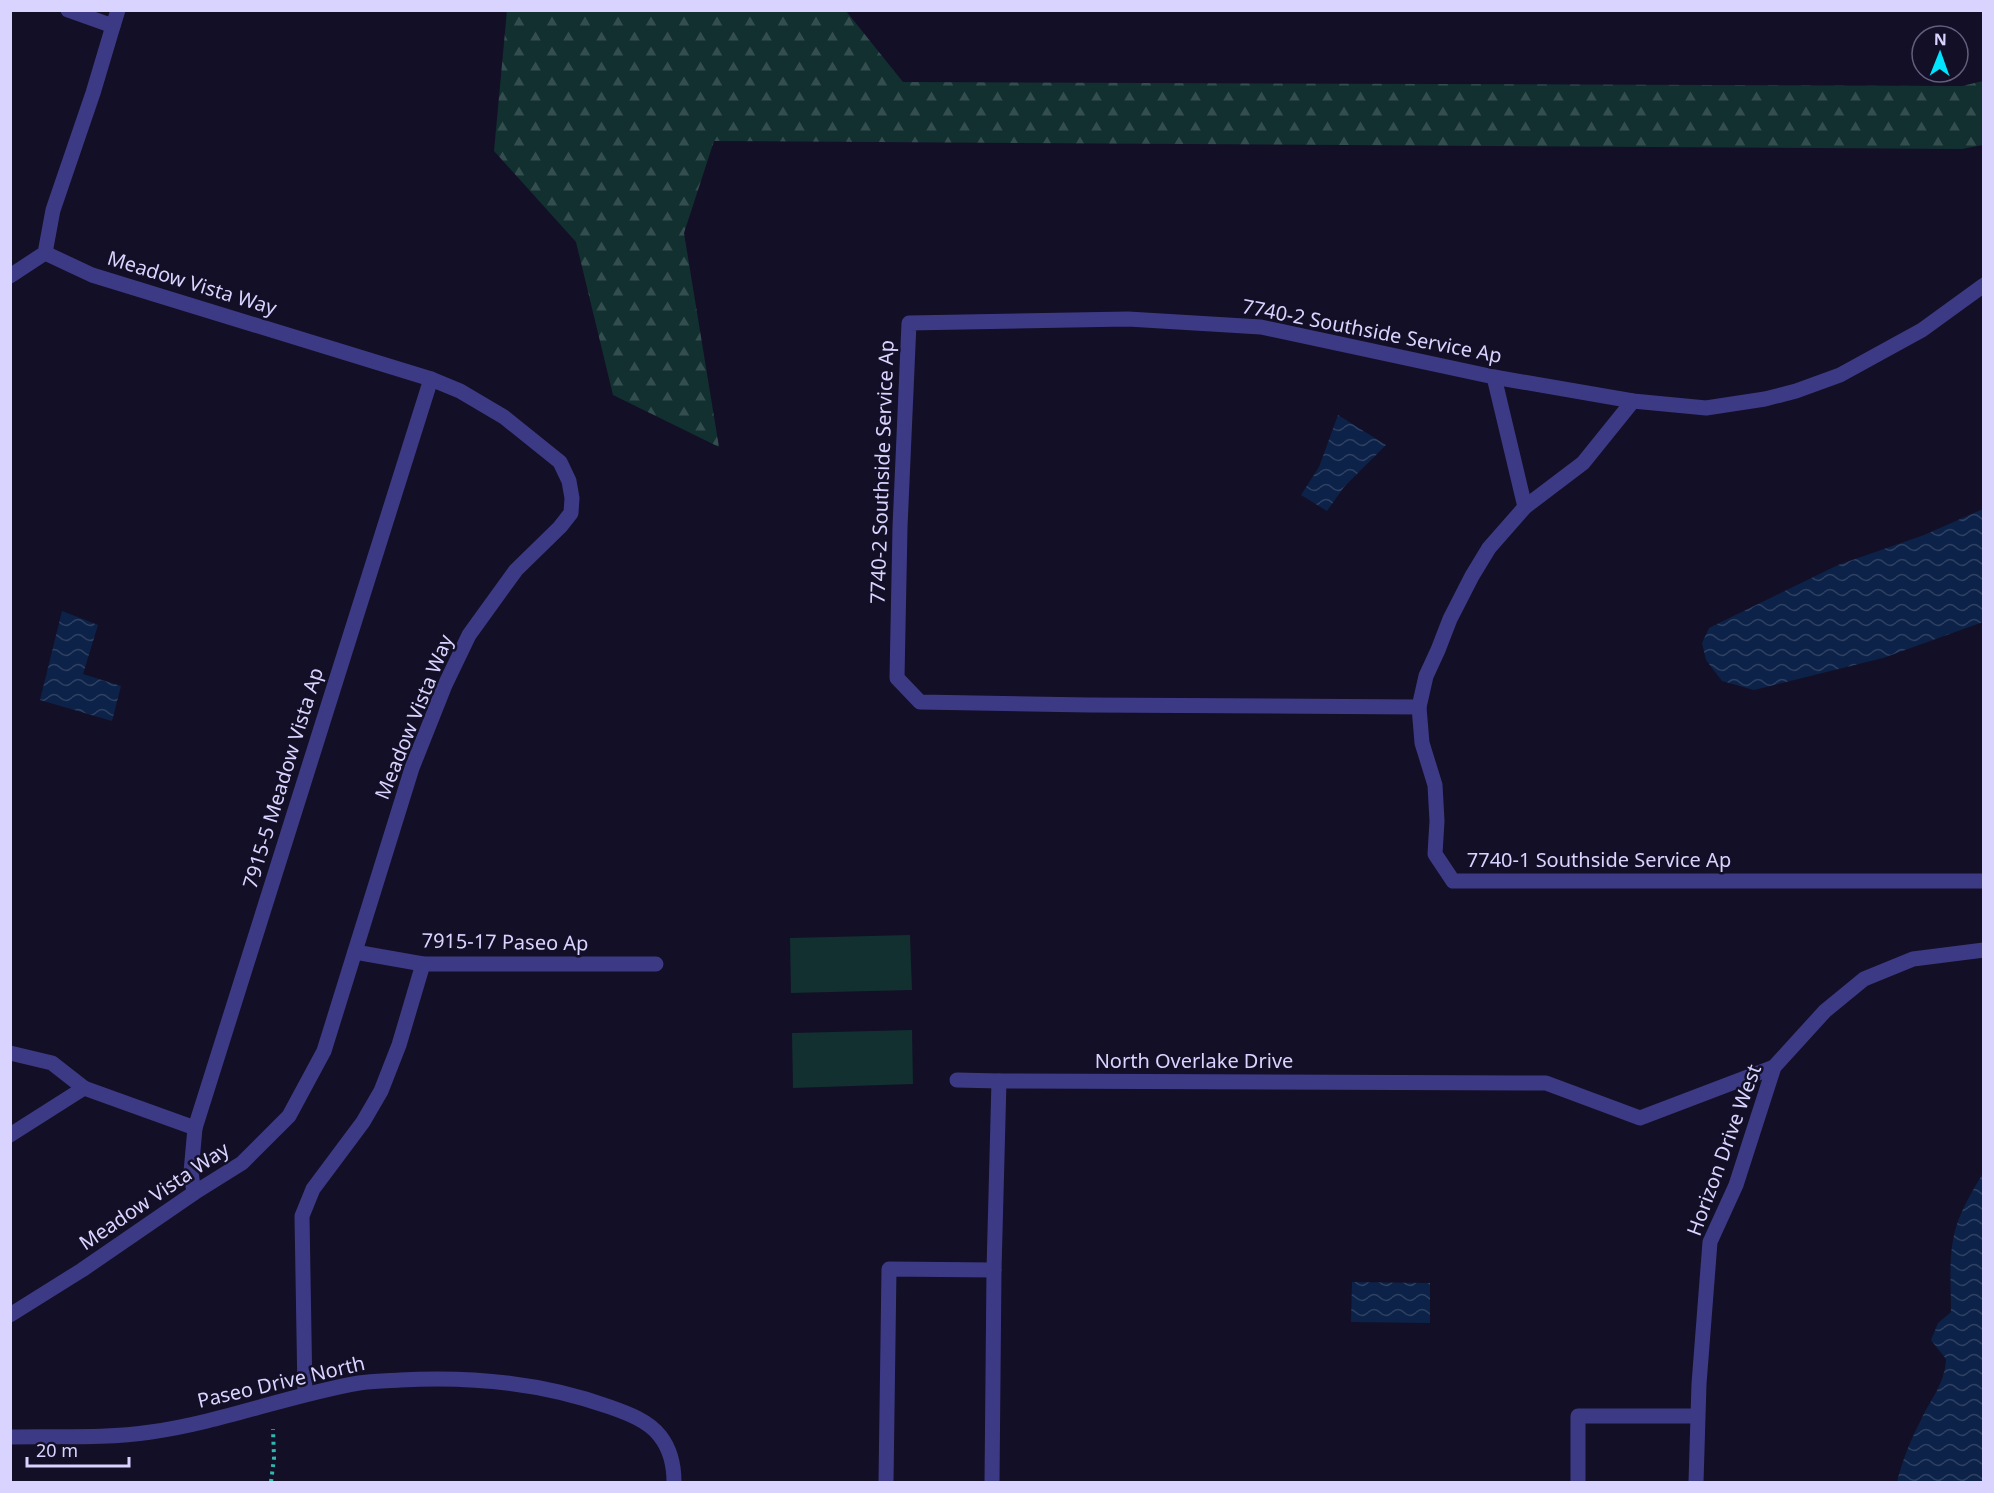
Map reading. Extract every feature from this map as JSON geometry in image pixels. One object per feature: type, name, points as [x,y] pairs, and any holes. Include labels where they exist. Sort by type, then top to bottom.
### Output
[{"type":"street","points":[[68,10],[113,26]]},
{"type":"street","points":[[10,276],[45,254],[53,210],[93,93],[118,10]]},
{"type":"street","name":"Meadow Vista Way","points":[[10,1315],[82,1270],[242,1163],[289,1116],[324,1051],[412,768],[445,685],[469,635],[516,570],[560,527],[571,513],[572,498],[569,481],[560,462],[504,417],[460,391],[431,379],[92,275],[45,254]]},
{"type":"street","name":"7740-2 Southside Service Ap","points":[[1419,707],[920,702],[897,678],[900,527],[909,323],[1128,319],[1260,327],[1494,377],[1633,401],[1706,408],[1765,399],[1796,391],[1840,375],[1922,330],[1983,285]]},
{"type":"street","points":[[1494,377],[1525,507]]},
{"type":"street","name":"7915-5 Meadow Vista Ap","points":[[194,1193],[191,1172],[195,1128],[431,379]]},
{"type":"street","name":"7740-1 Southside Service Ap","points":[[1633,401],[1583,463],[1525,507],[1489,548],[1450,619],[1426,676],[1419,707],[1422,742],[1435,785],[1437,821],[1435,854],[1454,881],[1983,881]]},
{"type":"street","name":"Horizon Drive West","points":[[1696,1482],[1697,1416],[1710,1242],[1736,1185],[1774,1067],[1825,1011],[1864,979],[1913,958],[1977,950]]},
{"type":"street","name":"7915-17 Paseo Ap","points":[[355,952],[423,964],[656,964]]},
{"type":"street","points":[[305,1394],[302,1216],[313,1189],[363,1122],[381,1091],[399,1045],[423,964]]},
{"type":"street","points":[[10,1053],[52,1063],[84,1088],[195,1128]]},
{"type":"street","name":"North Overlake Drive","points":[[957,1080],[1546,1083],[1640,1118],[1774,1067]]},
{"type":"street","points":[[992,1482],[999,1081]]},
{"type":"street","points":[[10,1135],[84,1088]]},
{"type":"street","points":[[886,1482],[889,1269],[994,1270]]},
{"type":"street","name":"Paseo Drive North","points":[[10,1437],[98,1436],[151,1432],[236,1414],[305,1394],[361,1383],[416,1379],[481,1380],[527,1386],[585,1398],[634,1415],[660,1434],[672,1456],[674,1482]]},
{"type":"street","points":[[1578,1482],[1578,1416],[1697,1416]]},
{"type":"path","points":[[271,1482],[274,1458],[272,1404]]},
{"type":"green space","points":[[507,10],[846,11],[903,82],[1962,86],[1983,81],[1983,145],[1962,149],[714,141],[684,233],[719,447],[613,395],[576,242],[494,151]]},
{"type":"green space","points":[[910,935],[912,990],[791,993],[790,938]]},
{"type":"green space","points":[[912,1030],[913,1084],[793,1088],[792,1033]]},
{"type":"water","points":[[1338,415],[1386,445],[1344,487],[1327,511],[1301,495],[1319,467]]},
{"type":"water","points":[[1983,509],[1983,622],[1883,658],[1754,690],[1722,681],[1706,660],[1702,643],[1709,628],[1838,565],[1924,535]]},
{"type":"water","points":[[62,611],[98,625],[83,674],[121,686],[112,721],[40,700]]},
{"type":"water","points":[[1983,1173],[1983,1482],[1897,1482],[1910,1442],[1943,1376],[1946,1359],[1931,1340],[1938,1323],[1951,1312],[1953,1237],[1961,1213]]},
{"type":"water","points":[[1352,1282],[1430,1283],[1430,1323],[1351,1322]]}]
